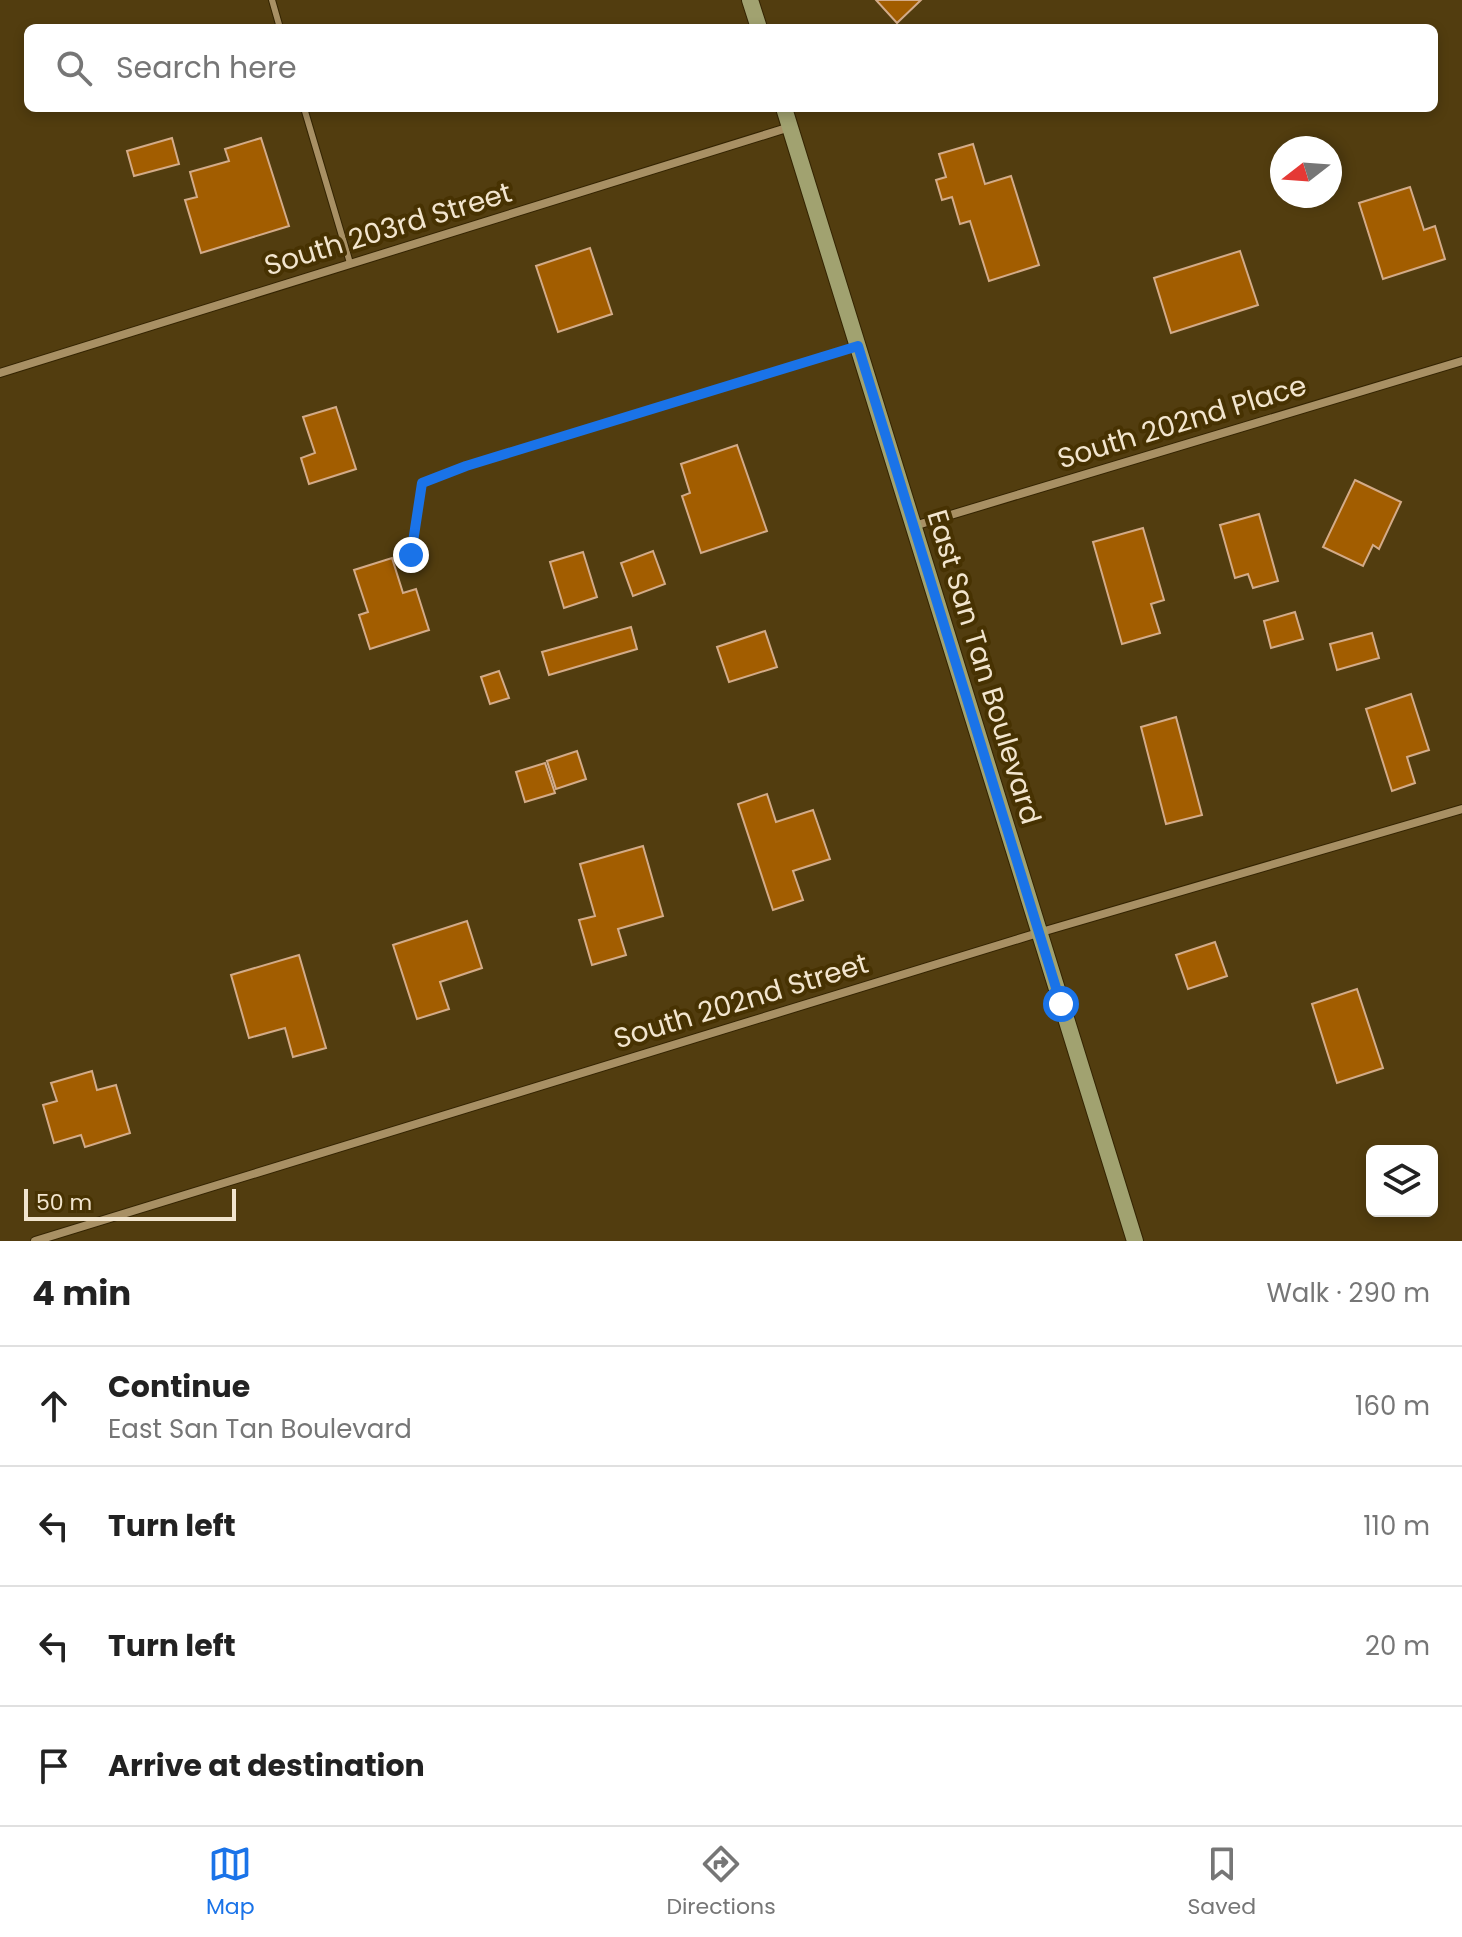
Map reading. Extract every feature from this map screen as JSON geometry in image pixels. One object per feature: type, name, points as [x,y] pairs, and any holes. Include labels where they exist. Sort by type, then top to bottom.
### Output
[{"type":"street","points":[[750,0],[758,24]]},
{"type":"street","name":"East San Tan Boulevard","points":[[785,112],[1135,1241]]},
{"type":"street","name":"South 203rd Street","points":[[0,373],[790,127]]},
{"type":"street","name":"South 202nd Place","points":[[914,526],[1462,361]]},
{"type":"street","name":"South 202nd Street","points":[[35,1241],[1038,933],[1462,809]]},
{"type":"lane","points":[[272,0],[279,24]]},
{"type":"lane","points":[[305,112],[350,263]]},
{"type":"lane","points":[[411,555],[422,483],[466,466],[858,346]]},
{"type":"building","points":[[876,0],[921,0],[897,23]]},
{"type":"building","points":[[172,138],[179,164],[134,176],[127,151]]},
{"type":"building","points":[[261,138],[289,226],[201,253],[185,200],[197,197],[190,172],[229,161],[225,149]]},
{"type":"building","points":[[973,144],[985,184],[1011,176],[1039,265],[989,281],[970,221],[960,224],[952,197],[942,200],[936,180],[946,177],[939,154]]},
{"type":"building","points":[[1410,187],[1424,230],[1435,226],[1445,259],[1383,279],[1359,203]]},
{"type":"building","points":[[590,248],[612,314],[558,332],[536,266]]},
{"type":"building","points":[[1240,251],[1258,305],[1171,333],[1154,278]]},
{"type":"building","points":[[336,407],[356,469],[309,484],[301,458],[315,453],[303,417]]},
{"type":"building","points":[[737,445],[767,531],[701,553],[682,496],[690,493],[681,464]]},
{"type":"building","points":[[1355,480],[1401,502],[1379,549],[1373,545],[1363,566],[1323,547]]},
{"type":"building","points":[[1259,514],[1278,581],[1253,588],[1248,574],[1235,578],[1220,525]]},
{"type":"building","points":[[1143,528],[1164,600],[1151,604],[1160,633],[1122,644],[1093,542]]},
{"type":"building","points":[[653,551],[665,584],[633,596],[621,563]]},
{"type":"building","points":[[583,552],[597,597],[564,608],[550,562]]},
{"type":"building","points":[[392,558],[403,593],[416,589],[429,630],[370,649],[359,615],[368,612],[354,570]]},
{"type":"building","points":[[1295,612],[1303,639],[1271,648],[1264,621]]},
{"type":"building","points":[[631,627],[637,649],[549,675],[542,652]]},
{"type":"building","points":[[765,631],[777,667],[729,682],[717,647]]},
{"type":"building","points":[[1372,633],[1379,658],[1337,670],[1330,644]]},
{"type":"building","points":[[499,671],[509,698],[490,704],[481,677]]},
{"type":"building","points":[[1411,694],[1429,750],[1407,757],[1415,783],[1392,791],[1366,709]]},
{"type":"building","points":[[1176,717],[1202,815],[1166,824],[1141,727]]},
{"type":"building","points":[[577,751],[586,779],[556,789],[547,761]]},
{"type":"building","points":[[545,763],[555,793],[525,802],[516,772]]},
{"type":"building","points":[[767,794],[776,822],[813,810],[830,859],[793,871],[803,900],[773,910],[738,804]]},
{"type":"building","points":[[643,846],[663,916],[618,929],[626,955],[592,965],[579,920],[595,916],[580,864]]},
{"type":"building","points":[[467,921],[482,968],[440,982],[449,1009],[417,1019],[393,945]]},
{"type":"building","points":[[1215,942],[1227,976],[1188,989],[1176,955]]},
{"type":"building","points":[[299,955],[326,1048],[293,1057],[285,1028],[249,1038],[231,975]]},
{"type":"building","points":[[1357,989],[1383,1068],[1337,1083],[1312,1004]]},
{"type":"building","points":[[92,1071],[97,1090],[116,1085],[130,1133],[85,1147],[81,1135],[54,1143],[43,1105],[57,1101],[51,1083]]},
{"type":"route","points":[[411,555],[422,483],[466,466],[858,346],[1061,1004]]}]
